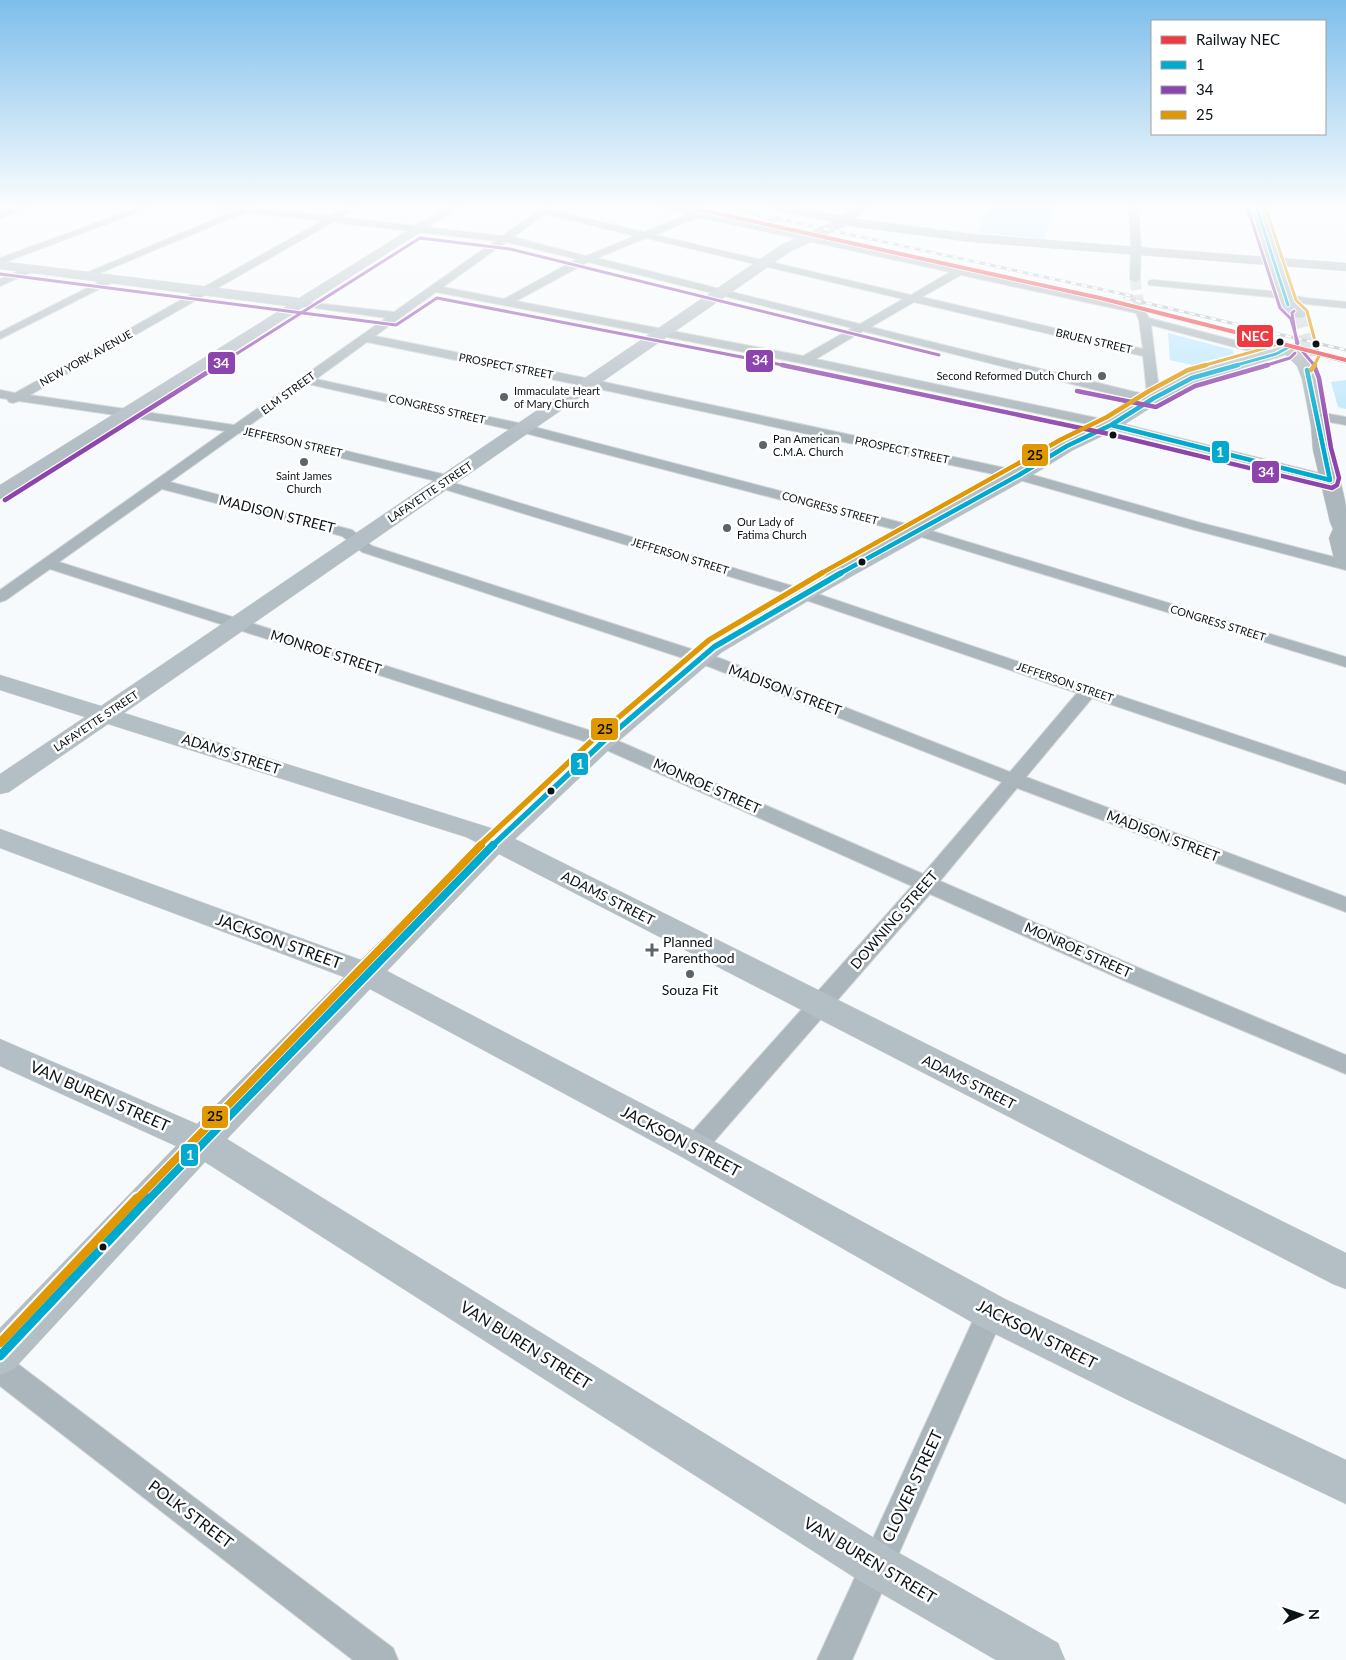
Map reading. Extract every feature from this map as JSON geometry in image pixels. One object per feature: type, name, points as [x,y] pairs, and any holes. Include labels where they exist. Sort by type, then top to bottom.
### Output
[{"type":"main road","points":[[1281,283],[1289,306]]},
{"type":"main road","points":[[1307,360],[1318,416],[1322,450],[1343,524],[1339,538],[1346,564]]},
{"type":"street","points":[[0,336],[104,283]]},
{"type":"street","points":[[140,283],[396,316]]},
{"type":"street","name":"NEW YORK AVENUE","points":[[0,406],[217,283]]},
{"type":"street","points":[[0,493],[332,283]]},
{"type":"street","name":"ELM STREET","points":[[0,597],[443,283]]},
{"type":"street","points":[[506,302],[541,283]]},
{"type":"street","points":[[687,283],[1126,393],[1154,398]]},
{"type":"street","name":"LAFAYETTE STREET","points":[[0,786],[734,283]]},
{"type":"street","name":"BRUEN STREET","points":[[851,283],[1148,354]]},
{"type":"street","points":[[804,360],[938,283]]},
{"type":"street","points":[[1013,283],[1142,314],[1284,352],[1307,360]]},
{"type":"street","points":[[1156,283],[1289,306],[1319,302],[1346,305]]},
{"type":"street","points":[[435,289],[804,360],[1111,425],[1330,480]]},
{"type":"street","points":[[1142,314],[1154,398]]},
{"type":"street","name":"PROSPECT STREET","points":[[366,338],[590,383],[1019,475],[1206,528],[1346,564]]},
{"type":"street","points":[[0,1356],[202,1142],[365,974],[497,842],[604,741],[714,647],[803,594],[1019,475],[1067,446],[1111,425],[1154,398],[1192,378],[1284,352]]},
{"type":"street","name":"CONGRESS STREET","points":[[306,380],[523,428],[917,531],[1346,662]]},
{"type":"street","name":"JEFFERSON STREET","points":[[0,394],[238,429],[437,477],[452,487],[803,594],[1346,778]]},
{"type":"street","points":[[1318,416],[1346,421]]},
{"type":"street","name":"MADISON STREET","points":[[160,484],[347,533],[367,549],[701,658],[1012,779],[1346,905]]},
{"type":"street","name":"MONROE STREET","points":[[47,563],[604,741],[1131,974],[1346,1065]]},
{"type":"street","name":"ADAMS STREET","points":[[0,682],[476,831],[1346,1272]]},
{"type":"street","name":"DOWNING STREET","points":[[694,1147],[927,883],[1012,779],[1089,690]]},
{"type":"street","name":"JACKSON STREET","points":[[0,838],[365,974],[694,1147],[991,1312],[1142,1386],[1346,1482]]},
{"type":"street","name":"VAN BUREN STREET","points":[[0,1052],[202,1142],[876,1565],[1042,1660]]},
{"type":"street","name":"CLOVER STREET","points":[[834,1660],[991,1312]]},
{"type":"street","name":"POLK STREET","points":[[0,1368],[381,1660]]},
{"type":"shaded area","points":[[1168,333],[1233,350],[1234,354],[1192,365],[1170,360]]},
{"type":"shaded area","points":[[1346,380],[1346,409],[1338,407],[1331,382]]},
{"type":"tunnel","points":[[1136,283],[1140,311]]},
{"type":"tunnel","points":[[1299,314],[1310,357]]},
{"type":"railway","points":[[1030,283],[1096,298],[1346,362]]},
{"type":"railway","points":[[1075,283],[1132,296]]},
{"type":"railway","points":[[1125,298],[1346,350]]},
{"type":"rail line","name":"NEC","points":[[1035,283],[1264,338],[1346,360]]},
{"type":"transit line","name":"34","points":[[74,283],[396,325],[437,298],[803,369],[1109,434],[1332,488],[1337,485],[1339,478],[1331,448],[1319,378],[1313,362],[1297,345],[1292,313],[1294,311]]},
{"type":"transit line","name":"34","points":[[5,500],[348,283]]},
{"type":"transit line","name":"34","points":[[649,283],[939,355]]},
{"type":"transit line","name":"34","points":[[1272,283],[1280,308],[1291,319],[1298,343]]},
{"type":"transit line","name":"1","points":[[1281,283],[1288,305]]},
{"type":"transit line","name":"25","points":[[1291,283],[1296,300],[1307,311],[1319,356],[1318,361],[1311,370]]},
{"type":"transit line","name":"25","points":[[0,1343],[196,1136],[478,847],[598,735],[709,640],[799,586],[1015,467],[1062,439],[1107,417],[1188,370],[1273,346],[1283,341]]},
{"type":"transit line","name":"1","points":[[0,1356],[202,1142],[484,853],[604,741],[714,647],[803,594],[1019,475],[1067,446],[1111,425],[1154,398],[1192,378],[1276,354],[1289,347]]},
{"type":"transit line","name":"34","points":[[1077,391],[1156,407],[1195,386],[1278,362],[1290,358],[1295,353]]},
{"type":"transit line","name":"1","points":[[1307,370],[1330,480]]},
{"type":"transit line","name":"1","points":[[1111,425],[1330,480]]},
{"type":"place","name":"Second Reformed Dutch Church","points":[[1102,376]]},
{"type":"place","name":"Immaculate Heart of Mary Church","points":[[504,397]]},
{"type":"place","name":"Pan American C.M.A. Church","points":[[763,445]]},
{"type":"place","name":"Saint James Church","points":[[304,462]]},
{"type":"place","name":"Our Lady of Fatima Church","points":[[727,528]]},
{"type":"place","name":"Planned Parenthood","points":[[652,950]]},
{"type":"place","name":"Souza Fit","points":[[690,974]]}]
